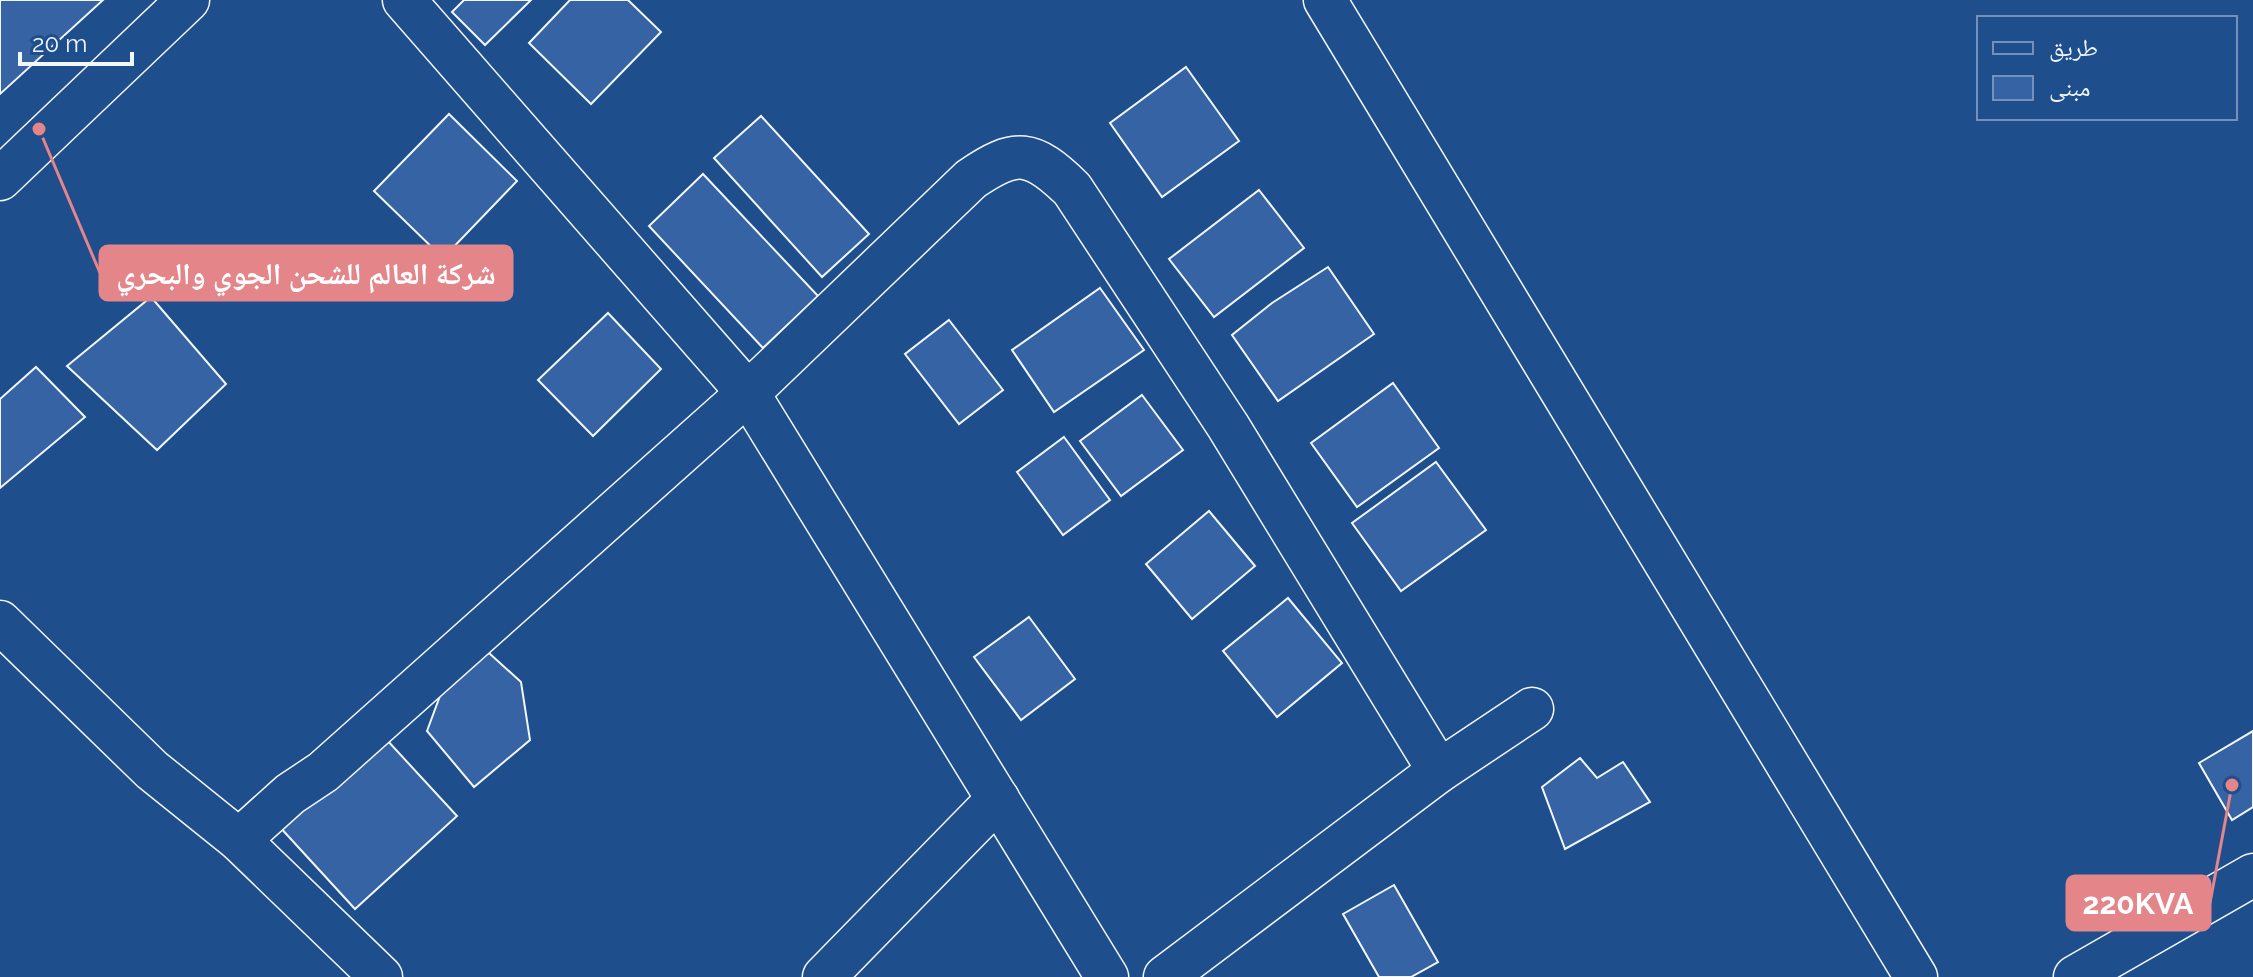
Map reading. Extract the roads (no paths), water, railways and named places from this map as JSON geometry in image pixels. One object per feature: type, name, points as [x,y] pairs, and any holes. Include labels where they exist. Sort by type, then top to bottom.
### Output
[{"type":"street","points":[[0,179],[188,0]]},
{"type":"street","points":[[404,0],[748,393],[1107,977]]},
{"type":"street","points":[[1325,0],[1916,977]]},
{"type":"street","points":[[239,840],[290,794],[323,772],[748,393],[971,179],[1001,158],[1028,156],[1050,167],[1072,189],[1228,426],[1439,771]]},
{"type":"street","points":[[0,622],[152,770],[239,840],[381,977]]},
{"type":"street","points":[[1165,977],[1439,771],[1532,709]]},
{"type":"street","points":[[824,977],[998,799]]},
{"type":"street","points":[[2075,977],[2253,875]]},
{"type":"place","name":"شركة العالم للشحن الجوي والبحري","points":[[39,129]]},
{"type":"place","name":"220KVA","points":[[2232,785]]}]
